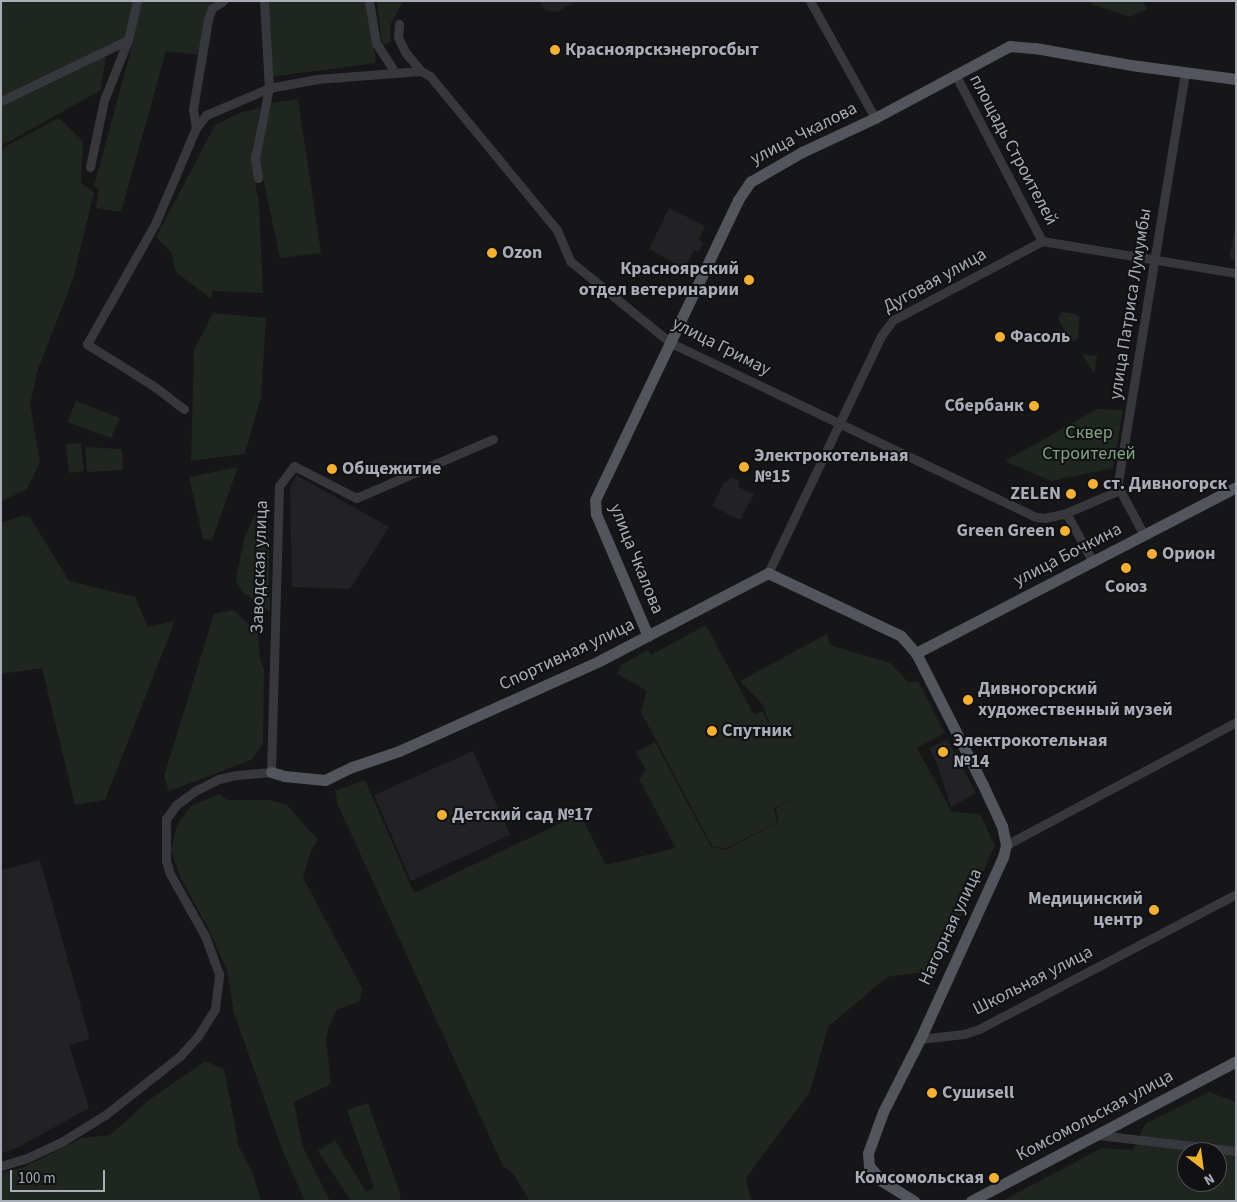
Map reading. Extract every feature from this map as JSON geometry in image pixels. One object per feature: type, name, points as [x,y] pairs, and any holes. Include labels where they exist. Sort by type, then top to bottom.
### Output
[{"type":"main road","name":"улица Чкалова","points":[[648,636],[594,506],[747,185],[802,152],[874,118],[998,51],[1015,46],[1185,73],[1236,79]]},
{"type":"main road","name":"улица Бочкина","points":[[916,653],[1236,487]]},
{"type":"main road","name":"Спортивная улица","points":[[272,772],[284,776],[325,780],[352,767],[400,751],[648,636],[768,573]]},
{"type":"main road","points":[[768,573],[901,636],[916,653],[997,814],[1006,845]]},
{"type":"main road","name":"Нагорная улица","points":[[914,1201],[882,1181],[870,1166],[868,1153],[884,1112],[920,1039],[1003,857],[1006,845]]},
{"type":"main road","name":"Комсомольская улица","points":[[971,1201],[1236,1061]]},
{"type":"street","points":[[90,167],[104,100],[128,40],[137,1]]},
{"type":"street","points":[[196,128],[193,109],[208,19],[212,8],[223,1]]},
{"type":"street","points":[[258,178],[255,158],[269,88],[264,1]]},
{"type":"street","points":[[369,1],[376,42],[395,72]]},
{"type":"street","points":[[810,1],[874,118]]},
{"type":"street","name":"улица Гримау","points":[[399,24],[398,38],[405,52],[421,71],[430,76],[558,230],[570,261],[671,343],[1036,517],[1045,518],[1066,512],[1120,490]]},
{"type":"street","points":[[1,101],[128,40]]},
{"type":"street","points":[[184,409],[152,385],[87,344],[155,224],[196,128],[206,115],[269,88],[317,79],[421,71]]},
{"type":"street","name":"улица Патриса Лумумбы","points":[[1120,490],[1118,482],[1156,260],[1185,73]]},
{"type":"street","name":"площадь Строителей","points":[[955,74],[1042,241]]},
{"type":"street","points":[[1042,241],[1236,273]]},
{"type":"street","name":"Дуговая улица","points":[[768,573],[881,336],[890,322],[1042,241]]},
{"type":"street","name":"Заводская улица","points":[[272,772],[279,486],[294,466],[356,498],[493,439]]},
{"type":"street","points":[[1120,490],[1144,535]]},
{"type":"street","points":[[1066,512],[1093,562]]},
{"type":"street","points":[[1006,845],[1236,722]]},
{"type":"street","points":[[1,1166],[27,1158],[63,1141],[96,1122],[180,1056],[202,1030],[214,1009],[219,974],[205,936],[170,874],[166,853],[166,819],[176,805],[197,790],[219,779],[237,775],[272,772]]},
{"type":"street","name":"Школьная улица","points":[[920,1039],[964,1034],[979,1028],[1236,894]]},
{"type":"street","points":[[1098,1135],[1236,1151]]},
{"type":"shaded area","points":[[540,1],[576,1],[557,12],[545,10]]},
{"type":"shaded area","points":[[669,208],[705,226],[699,240],[703,243],[699,252],[694,250],[685,269],[649,249]]},
{"type":"shaded area","points":[[1236,226],[1236,260],[1229,259]]},
{"type":"shaded area","points":[[296,475],[389,527],[350,589],[292,587],[290,488]]},
{"type":"shaded area","points":[[730,477],[740,481],[738,487],[754,494],[740,520],[712,506],[725,481],[728,482]]},
{"type":"shaded area","points":[[947,739],[976,793],[951,807],[936,761],[929,748]]},
{"type":"shaded area","name":"Детский сад №17","points":[[473,751],[510,835],[411,881],[374,795]]},
{"type":"shaded area","points":[[40,860],[90,1039],[69,1045],[89,1108],[17,1148],[1,1153],[1,870]]},
{"type":"green space","points":[[1,1],[213,1],[211,2],[200,55],[166,51],[121,212],[96,208],[99,190],[94,186],[135,35],[107,48],[101,90],[1,146]]},
{"type":"green space","points":[[267,1],[367,1],[376,63],[270,77]]},
{"type":"green space","points":[[377,1],[403,1],[390,25],[390,42],[382,45]]},
{"type":"green space","points":[[1091,1],[1143,1],[1147,9],[1130,17],[1091,4]]},
{"type":"green space","points":[[298,99],[321,253],[280,258],[258,154],[272,103]]},
{"type":"green space","points":[[260,108],[251,160],[259,204],[263,293],[212,291],[211,299],[176,272],[171,252],[156,237],[215,125],[242,112]]},
{"type":"green space","points":[[59,118],[83,141],[81,183],[94,192],[73,279],[37,372],[30,405],[40,462],[27,489],[1,502],[1,149]]},
{"type":"green space","points":[[1061,312],[1076,314],[1079,317],[1078,337],[1075,341],[1070,340],[1058,319]]},
{"type":"green space","points":[[213,313],[266,318],[261,397],[245,454],[191,461],[194,350]]},
{"type":"green space","points":[[1082,354],[1097,356],[1094,372],[1093,372]]},
{"type":"green space","points":[[76,401],[120,418],[111,438],[67,422]]},
{"type":"green space","name":"Сквер Строителей","points":[[1097,409],[1123,410],[1113,468],[1051,481],[1005,461]]},
{"type":"green space","points":[[81,443],[84,471],[69,473],[66,444]]},
{"type":"green space","points":[[85,447],[122,449],[123,470],[87,472]]},
{"type":"green space","points":[[238,467],[212,540],[203,539],[189,477]]},
{"type":"green space","points":[[262,497],[268,502],[270,612],[241,591],[236,580],[244,539]]},
{"type":"green space","points":[[21,516],[30,517],[69,581],[135,597],[148,627],[175,621],[105,800],[75,805],[42,668],[1,674],[1,523]]},
{"type":"green space","points":[[234,610],[258,634],[260,658],[264,670],[263,745],[251,760],[169,791],[164,776],[214,614]]},
{"type":"green space","points":[[706,625],[754,715],[762,711],[771,727],[762,704],[740,681],[827,634],[830,645],[890,663],[908,682],[918,681],[945,733],[917,748],[952,812],[980,814],[995,846],[935,971],[887,977],[828,1027],[810,1092],[746,1178],[751,1201],[530,1201],[514,1175],[503,1166],[338,805],[335,791],[365,780],[414,893],[580,814],[606,865],[676,848],[639,779],[646,770],[636,752],[655,742],[711,847],[726,850],[778,822],[776,808],[795,797],[774,808],[777,822],[725,849],[712,846],[641,712],[647,691],[618,674],[620,666],[648,650],[651,655]]},
{"type":"green space","points":[[219,794],[227,800],[269,800],[287,805],[318,840],[311,851],[303,878],[362,988],[360,1001],[337,1010],[329,1026],[326,1039],[331,1084],[294,1102],[302,1145],[330,1201],[305,1201],[282,1149],[234,1013],[227,970],[208,928],[181,879],[171,850],[177,825],[190,807]]},
{"type":"green space","points":[[205,1061],[224,1069],[239,1147],[253,1174],[261,1201],[1,1201],[1,1173],[22,1168],[82,1138],[110,1135],[149,1100]]},
{"type":"green space","points":[[1209,1092],[1236,1102],[1236,1201],[1002,1201],[1102,1148],[1133,1150],[1146,1123]]},
{"type":"green space","points":[[368,1103],[401,1196],[398,1201],[351,1201],[318,1151],[335,1140],[366,1192],[374,1188],[347,1110]]},
{"type":"place","name":"Красноярскэнергосбыт","points":[[555,50]]},
{"type":"place","name":"Ozon","points":[[492,253]]},
{"type":"place","name":"Красноярский отдел ветеринарии","points":[[749,280]]},
{"type":"place","name":"Фасоль","points":[[1000,337]]},
{"type":"place","name":"Сбербанк","points":[[1034,406]]},
{"type":"place","name":"Электрокотельная №15","points":[[744,467]]},
{"type":"place","name":"Общежитие","points":[[332,469]]},
{"type":"place","name":"ст. Дивногорск","points":[[1093,484]]},
{"type":"place","name":"ZELEN","points":[[1071,494]]},
{"type":"place","name":"Green Green","points":[[1065,531]]},
{"type":"place","name":"Орион","points":[[1152,554]]},
{"type":"place","name":"Союз","points":[[1126,568]]},
{"type":"place","name":"Дивногорский художественный музей","points":[[968,700]]},
{"type":"place","name":"Спутник","points":[[712,731]]},
{"type":"place","name":"Электрокотельная №14","points":[[943,752]]},
{"type":"place","name":"Детский сад №17","points":[[442,815]]},
{"type":"place","name":"Медицинский центр","points":[[1154,910]]},
{"type":"place","name":"Сушиsell","points":[[932,1093]]},
{"type":"place","name":"Комсомольская","points":[[994,1178]]}]
